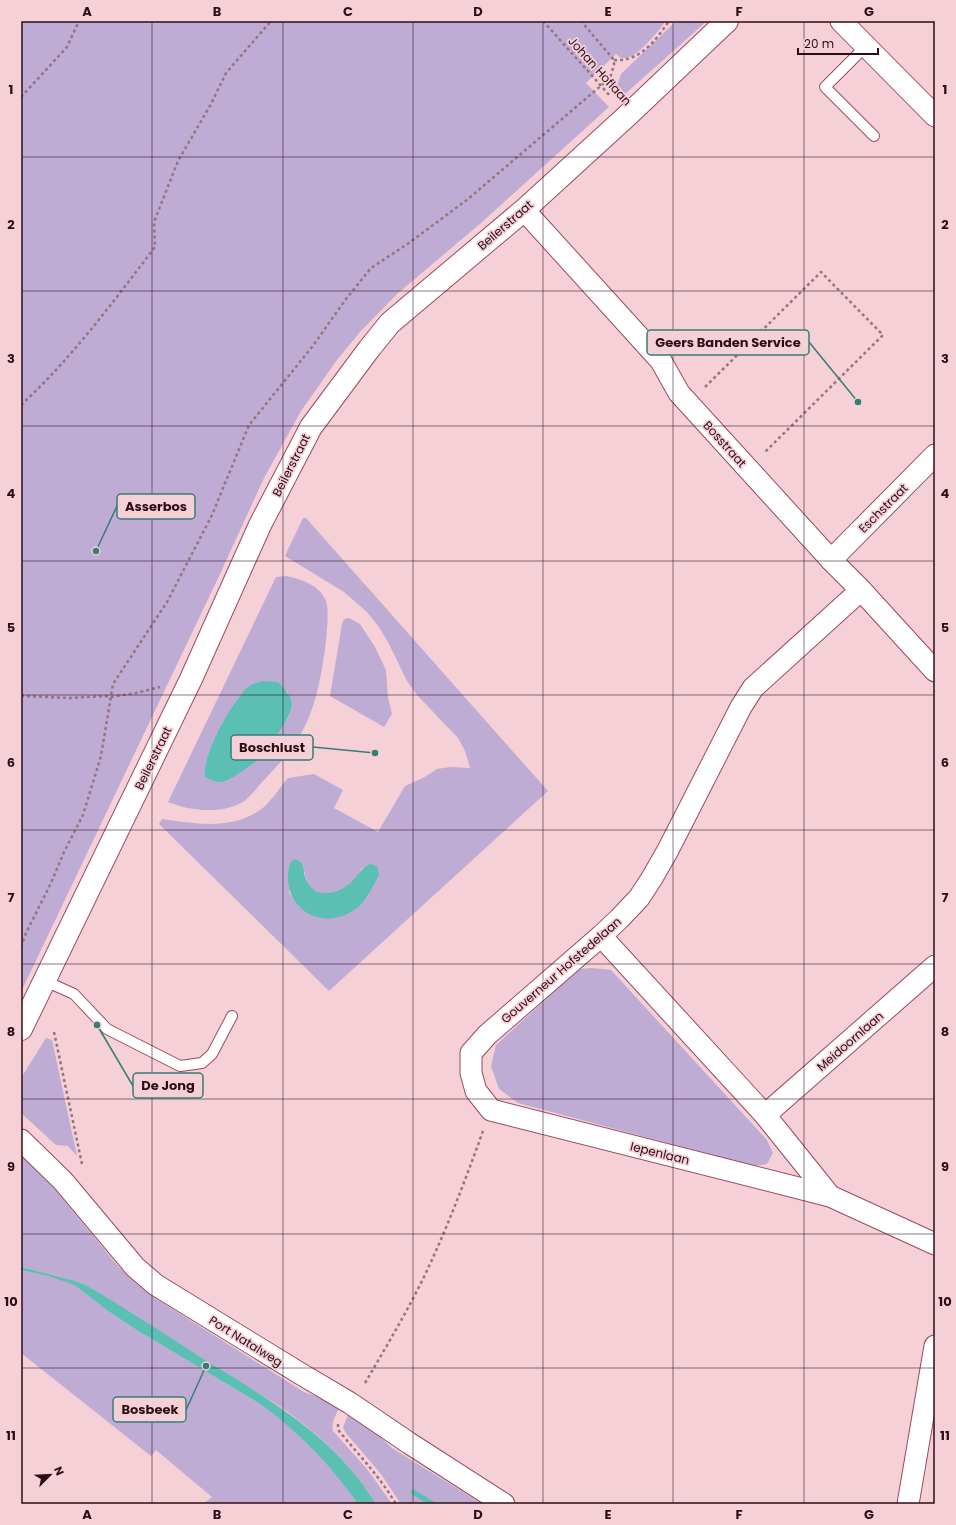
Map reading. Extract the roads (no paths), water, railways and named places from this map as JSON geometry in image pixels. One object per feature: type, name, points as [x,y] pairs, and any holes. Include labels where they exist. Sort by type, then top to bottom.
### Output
[{"type":"street","name":"Beilerstraat","points":[[21,1029],[46,981],[191,679],[260,525],[311,427],[390,323],[524,210],[628,115],[727,21]]},
{"type":"street","points":[[841,21],[935,116]]},
{"type":"street","name":"Bosstraat","points":[[524,210],[661,361],[679,393],[831,560],[861,590],[935,671]]},
{"type":"street","name":"Eschstraat","points":[[831,560],[935,456]]},
{"type":"street","name":"Gouverneur Hofstedelaan","points":[[491,1110],[476,1090],[470,1073],[472,1053],[487,1035],[601,936],[639,898],[668,850],[741,708],[753,688],[861,590]]},
{"type":"street","name":"Iepenlaan","points":[[601,936],[765,1115],[830,1196]]},
{"type":"street","name":"Meidoornlaan","points":[[765,1115],[935,966]]},
{"type":"street","name":"Iepenlaan","points":[[491,1110],[830,1196],[935,1244]]},
{"type":"street","name":"Port Natalweg","points":[[21,1140],[63,1181],[136,1267],[156,1285],[301,1374],[356,1395],[409,1443],[504,1504]]},
{"type":"street","points":[[908,1504],[935,1346]]},
{"type":"lane","points":[[866,46],[825,87],[874,136]]},
{"type":"lane","points":[[46,981],[74,994],[107,1029],[180,1066],[202,1063],[212,1054],[232,1016]]},
{"type":"water","points":[[263,681],[278,682],[291,698],[291,711],[283,726],[272,743],[254,763],[241,772],[223,782],[205,777],[205,767],[213,743],[219,729],[234,704],[248,687]]},
{"type":"water","points":[[294,859],[303,865],[304,873],[309,884],[320,893],[331,893],[343,888],[370,864],[377,866],[379,875],[367,897],[357,908],[343,916],[330,918],[317,917],[306,912],[296,903],[290,892],[288,878],[290,863]]},
{"type":"water","points":[[21,1267],[86,1285],[128,1310],[295,1418],[339,1457],[359,1479],[376,1504],[358,1504],[337,1476],[314,1450],[274,1414],[260,1404],[135,1329],[108,1311],[75,1285],[48,1276],[21,1270]]},
{"type":"water","points":[[412,1489],[438,1504],[427,1504],[411,1494]]},
{"type":"place","name":"Geers Banden Service","points":[[858,402]]},
{"type":"place","name":"Asserbos","points":[[96,551]]},
{"type":"place","name":"Boschlust","points":[[375,753]]},
{"type":"place","name":"De Jong","points":[[97,1025]]},
{"type":"place","name":"Bosbeek","points":[[206,1366]]}]
